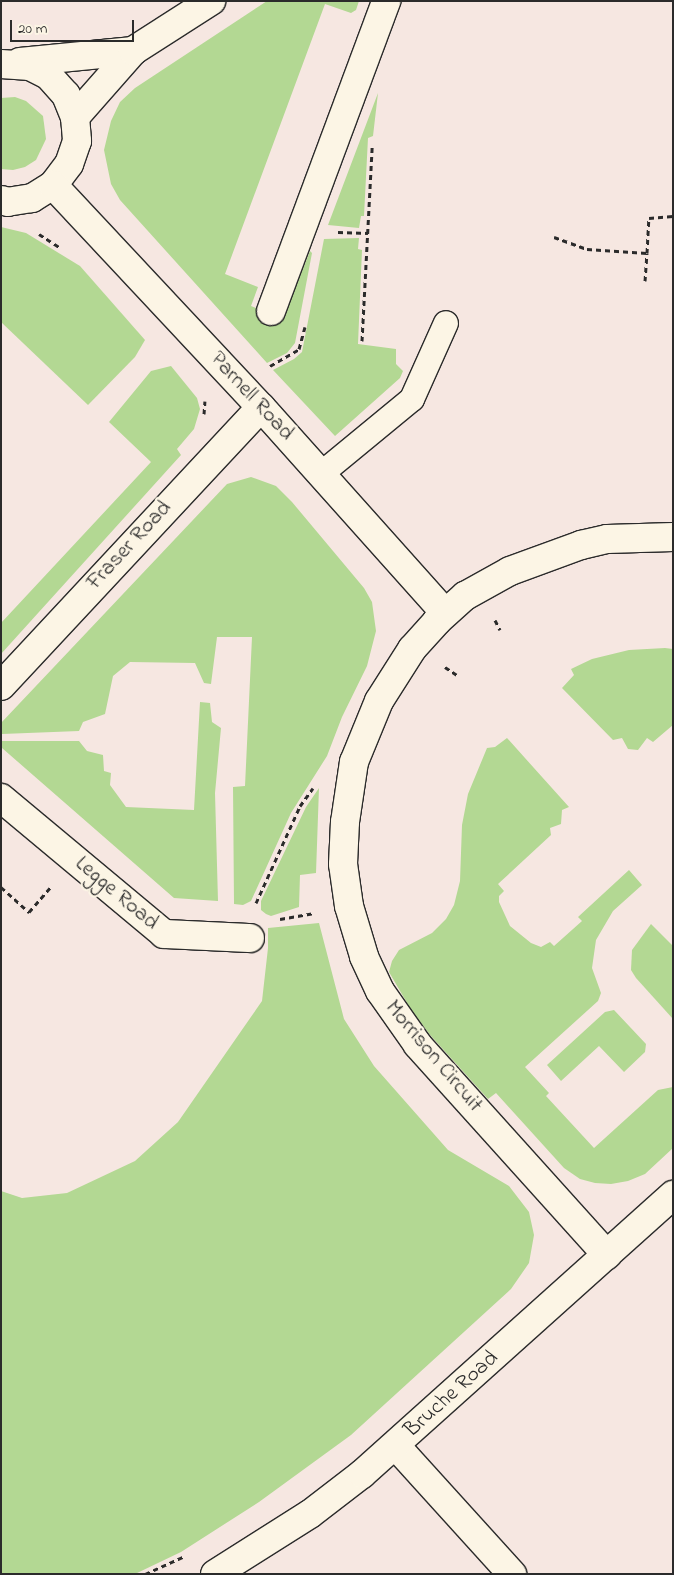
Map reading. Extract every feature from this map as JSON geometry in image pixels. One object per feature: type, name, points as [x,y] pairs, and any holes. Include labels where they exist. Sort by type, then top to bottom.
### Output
[{"type":"street","points":[[75,117],[133,51],[211,1]]},
{"type":"street","points":[[271,311],[386,1]]},
{"type":"street","points":[[4,64],[133,51]]},
{"type":"street","points":[[1,200],[8,202],[32,198],[53,185],[69,164],[77,141],[75,117],[66,95],[48,75],[30,66],[4,64]]},
{"type":"street","name":"Parnell Road","points":[[53,185],[261,407],[445,613]]},
{"type":"street","name":"Fraser Road","points":[[1,686],[261,407]]},
{"type":"street","name":"Morrison Circuit","points":[[607,1255],[401,1024],[380,991],[369,969],[352,920],[343,851],[346,806],[354,762],[369,722],[393,677],[413,648],[445,613],[465,596],[486,583],[555,553],[607,539],[673,537]]},
{"type":"street","name":"Legge Road","points":[[1,798],[164,934],[250,938]]},
{"type":"street","name":"Bruche Road","points":[[215,1574],[310,1514],[396,1446],[673,1195]]},
{"type":"street","points":[[396,1446],[512,1574]]},
{"type":"lane","points":[[321,474],[412,399],[446,323]]},
{"type":"path","points":[[362,341],[372,141]]},
{"type":"path","points":[[645,281],[649,218],[673,216]]},
{"type":"path","points":[[30,231],[66,252]]},
{"type":"path","points":[[330,232],[368,233]]},
{"type":"path","points":[[554,237],[587,250],[647,253]]},
{"type":"path","points":[[203,417],[204,397]]},
{"type":"path","points":[[254,911],[257,898],[300,806],[316,784]]},
{"type":"path","points":[[1,887],[29,912],[54,884],[59,888]]},
{"type":"path","points":[[274,920],[302,915]]},
{"type":"green space","points":[[267,1],[359,1],[356,10],[351,13],[325,4],[225,274],[258,287],[251,306],[283,319],[310,251],[312,253],[295,343],[287,353],[267,363],[120,200],[111,184],[104,150],[111,121],[120,102],[135,88]]},
{"type":"green space","points":[[378,93],[373,136],[368,138],[364,216],[361,216],[359,228],[328,225]]},
{"type":"green space","points":[[15,97],[26,101],[43,116],[46,139],[36,160],[25,167],[13,170],[1,169],[1,98]]},
{"type":"green space","points":[[1,227],[26,233],[80,266],[145,340],[135,357],[88,405],[1,322]]},
{"type":"green space","points":[[359,238],[358,249],[362,250],[358,344],[396,349],[396,364],[403,371],[400,378],[335,436],[273,370],[294,359],[302,352],[324,239]]},
{"type":"green space","points":[[171,366],[197,398],[200,409],[194,429],[177,449],[181,455],[1,654],[1,623],[151,462],[109,422],[151,371]]},
{"type":"green space","points":[[251,477],[276,486],[292,502],[364,588],[372,602],[376,631],[367,666],[342,717],[327,756],[291,813],[251,901],[243,905],[234,904],[233,787],[245,786],[252,637],[217,637],[211,684],[204,683],[195,663],[130,662],[113,676],[105,714],[83,722],[79,731],[2,734],[1,723],[227,484]]},
{"type":"green space","points":[[673,649],[673,725],[653,742],[647,738],[638,750],[628,749],[622,738],[613,740],[562,688],[574,675],[571,669],[592,659],[629,650]]},
{"type":"green space","points":[[200,702],[210,703],[212,722],[221,728],[215,793],[218,901],[174,898],[2,748],[2,741],[79,741],[87,751],[103,755],[104,771],[111,773],[110,785],[126,807],[194,810]]},
{"type":"green space","points":[[507,738],[569,807],[562,810],[561,824],[550,828],[551,835],[498,884],[504,891],[499,896],[499,902],[510,926],[531,943],[541,947],[550,942],[554,946],[582,921],[578,917],[629,870],[642,885],[613,911],[596,940],[592,968],[601,993],[598,1001],[525,1067],[549,1093],[546,1096],[594,1148],[658,1090],[673,1087],[673,1148],[645,1174],[628,1181],[611,1184],[595,1183],[580,1179],[564,1168],[496,1093],[488,1099],[430,1035],[410,1008],[389,972],[392,961],[399,950],[432,933],[446,919],[454,905],[460,881],[462,825],[468,794],[487,748],[495,747]]},
{"type":"green space","points":[[319,788],[316,873],[300,875],[299,907],[271,916],[261,910],[261,901],[306,807]]},
{"type":"green space","points":[[319,923],[344,1019],[374,1066],[448,1150],[509,1186],[529,1212],[534,1235],[529,1263],[511,1289],[351,1435],[259,1502],[181,1552],[135,1574],[1,1574],[1,1191],[22,1198],[67,1193],[135,1161],[178,1122],[262,1001],[268,948],[268,928]]},
{"type":"green space","points":[[651,924],[673,946],[673,1019],[631,970],[632,950]]},
{"type":"green space","points":[[614,1010],[646,1044],[645,1052],[624,1072],[599,1046],[561,1081],[547,1065],[605,1012]]}]
